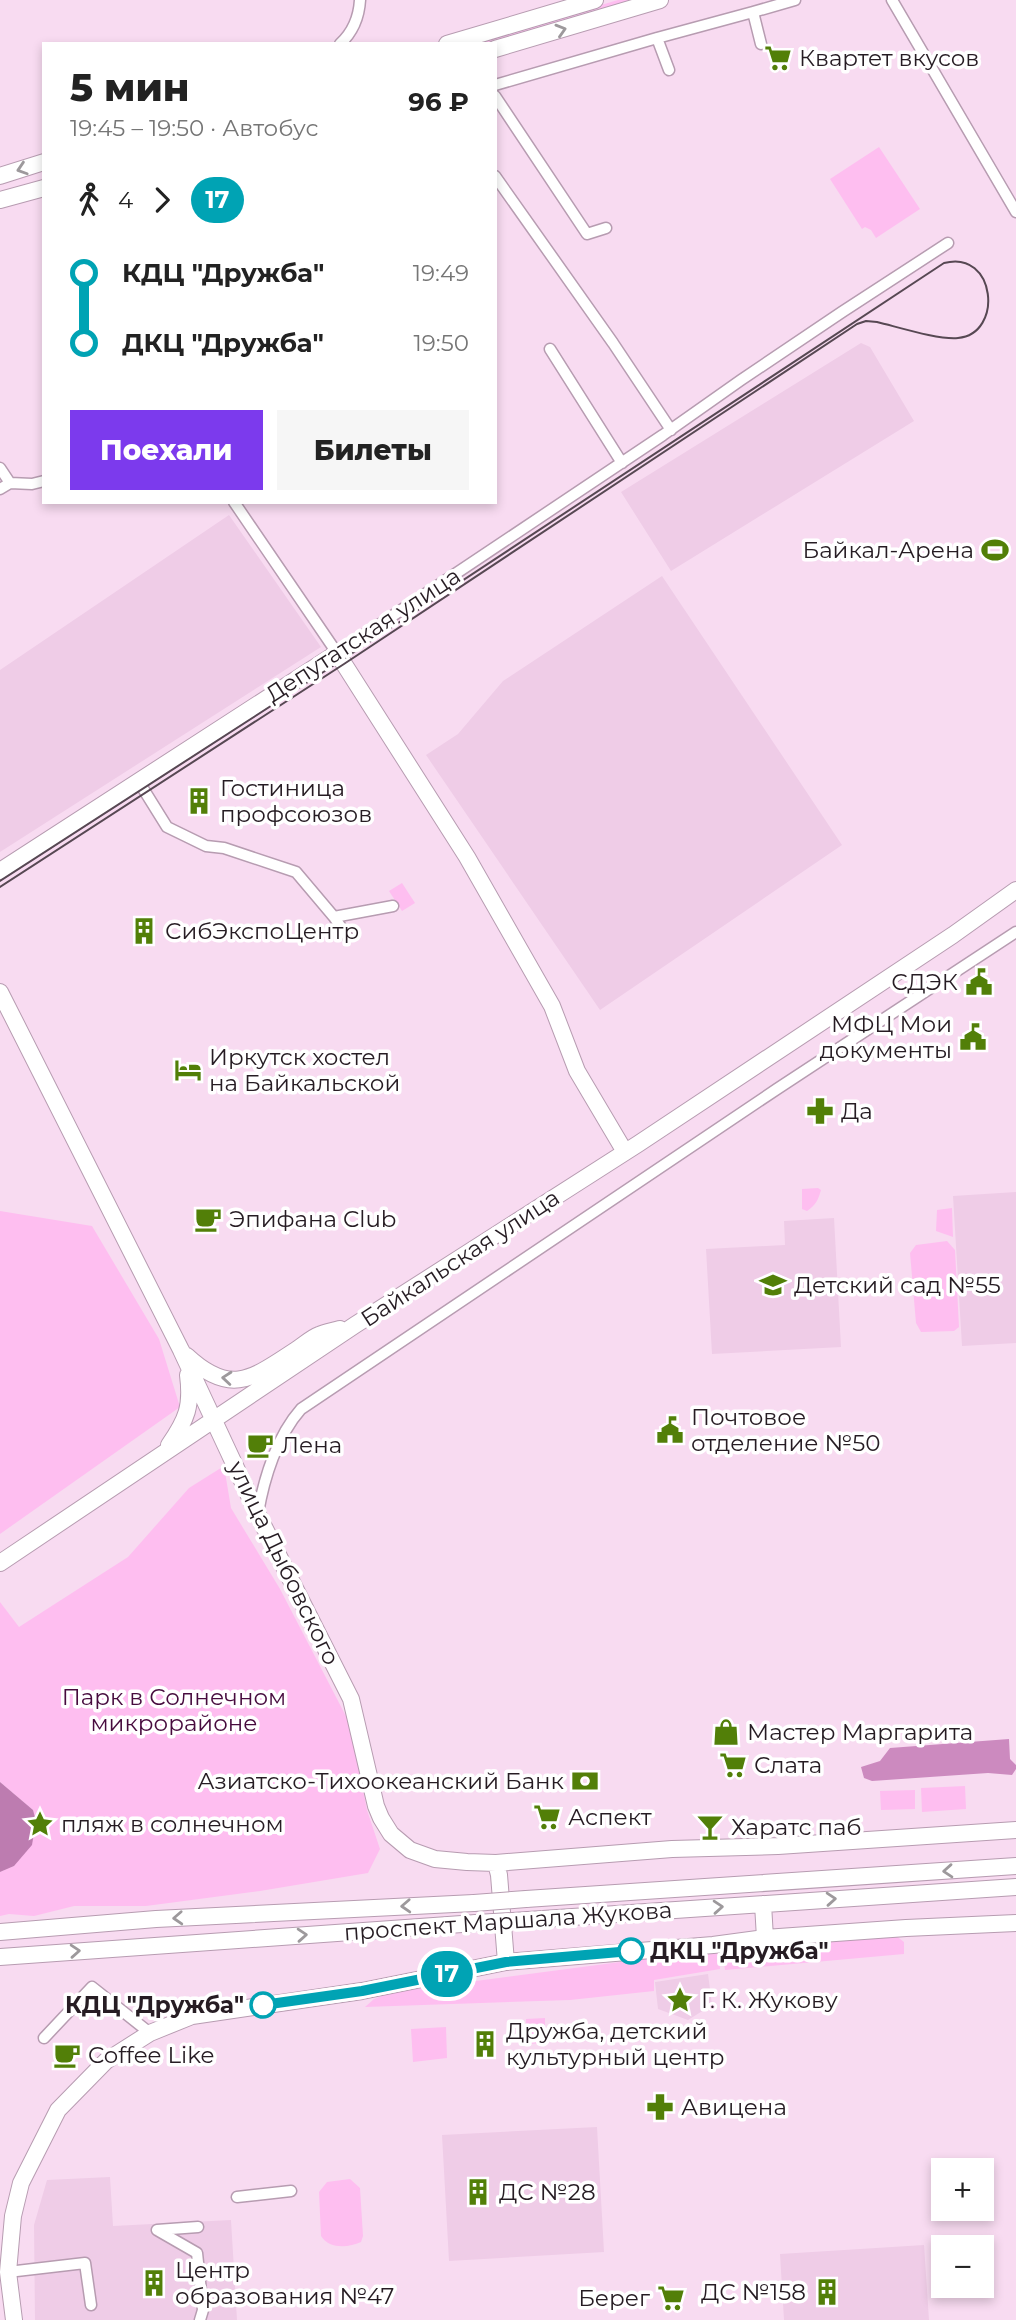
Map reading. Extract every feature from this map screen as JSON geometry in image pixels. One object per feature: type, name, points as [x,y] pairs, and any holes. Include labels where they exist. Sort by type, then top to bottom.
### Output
[{"type":"main road","points":[[454,42],[595,0]]},
{"type":"main road","points":[[497,48],[660,0]]},
{"type":"main road","points":[[0,176],[42,163]]},
{"type":"main road","points":[[0,200],[42,189]]},
{"type":"main road","points":[[337,653],[453,833],[505,922],[552,1006],[577,1071],[625,1152]]},
{"type":"main road","name":"Депутатская улица","points":[[0,871],[337,653]]},
{"type":"main road","name":"Байкальская улица","points":[[0,1563],[355,1325],[625,1152],[922,956],[1016,890]]},
{"type":"main road","name":"улица Дыбовского","points":[[0,992],[351,1699],[376,1806],[391,1834],[410,1850],[435,1859],[496,1863],[672,1849],[778,1846],[1016,1830]]},
{"type":"main road","points":[[183,1356],[215,1377],[247,1379],[262,1373],[319,1335],[355,1325]]},
{"type":"main road","points":[[164,1452],[180,1429],[190,1403],[183,1356]]},
{"type":"main road","points":[[496,1863],[506,1962]]},
{"type":"main road","name":"проспект Маршала Жукова","points":[[2,1932],[156,1919],[474,1903],[1016,1866]]},
{"type":"main road","name":"проспект Маршала Жукова","points":[[3,1957],[1016,1887]]},
{"type":"main road","points":[[763,1904],[765,1938]]},
{"type":"main road","points":[[15,2320],[8,2272],[13,2216],[21,2183],[58,2109],[107,2061],[150,2033],[192,2016],[362,1991],[506,1962],[906,1927],[1016,1923]]},
{"type":"street","points":[[342,42],[357,20],[360,0]]},
{"type":"street","points":[[497,84],[794,0]]},
{"type":"street","points":[[892,0],[1016,212]]},
{"type":"street","points":[[753,12],[761,44]]},
{"type":"street","points":[[657,38],[669,70]]},
{"type":"street","points":[[497,99],[587,234],[606,228]]},
{"type":"street","points":[[497,179],[671,430]]},
{"type":"street","name":"Депутатская улица","points":[[337,653],[723,395],[762,365],[948,243]]},
{"type":"street","points":[[550,349],[622,463]]},
{"type":"street","points":[[0,468],[5,486],[42,482]]},
{"type":"street","points":[[235,504],[337,653]]},
{"type":"street","points":[[139,782],[167,827],[206,846],[224,848],[296,872],[347,936]]},
{"type":"street","points":[[334,917],[393,906]]},
{"type":"street","points":[[258,1515],[262,1491],[278,1448],[289,1422],[301,1409],[1016,932]]},
{"type":"street","points":[[44,2038],[92,1987],[150,2033]]},
{"type":"street","points":[[237,2197],[291,2191]]},
{"type":"street","points":[[198,2227],[157,2230],[197,2253],[203,2310],[200,2320]]},
{"type":"street","points":[[8,2272],[85,2263],[91,2305]]},
{"type":"shaded area","points":[[861,343],[870,347],[914,421],[671,571],[621,492]]},
{"type":"shaded area","points":[[229,515],[321,647],[0,852],[0,670]]},
{"type":"shaded area","points":[[662,576],[842,845],[600,1010],[426,755],[458,734],[503,681]]},
{"type":"shaded area","points":[[1016,1192],[1016,1343],[962,1346],[953,1196]]},
{"type":"shaded area","points":[[834,1218],[841,1347],[712,1354],[706,1249],[785,1245],[784,1221]]},
{"type":"shaded area","points":[[1009,1739],[1010,1759],[1016,1765],[1012,1775],[988,1773],[872,1781],[864,1778],[861,1767],[880,1761],[890,1748]]},
{"type":"shaded area","points":[[0,1782],[33,1810],[36,1821],[32,1845],[14,1866],[0,1872]]},
{"type":"shaded area","points":[[708,1974],[712,2005],[688,2020],[658,2009],[655,1982]]},
{"type":"shaded area","points":[[597,2127],[604,2252],[449,2261],[442,2135]]},
{"type":"shaded area","points":[[110,2177],[113,2226],[231,2220],[237,2320],[35,2320],[34,2225],[47,2180]]},
{"type":"shaded area","points":[[924,2245],[929,2320],[784,2320],[780,2254]]},
{"type":"green space","points":[[618,0],[637,0],[494,42],[476,42]]},
{"type":"green space","points":[[879,147],[920,209],[876,238],[871,230],[865,227],[862,229],[830,179]]},
{"type":"green space","points":[[402,883],[415,903],[402,911],[389,891]]},
{"type":"green space","points":[[802,1189],[821,1190],[815,1204],[807,1211],[802,1209]]},
{"type":"green space","points":[[952,1208],[953,1237],[936,1231],[937,1210]]},
{"type":"green space","points":[[0,1211],[92,1226],[159,1339],[180,1407],[0,1534]]},
{"type":"green space","points":[[947,1241],[955,1250],[959,1327],[954,1331],[921,1332],[916,1323],[910,1253],[916,1245]]},
{"type":"green space","name":"Парк в Солнечном микрорайоне","points":[[224,1466],[231,1508],[280,1589],[350,1724],[367,1810],[380,1849],[368,1873],[146,1906],[74,1906],[34,1916],[0,1916],[0,1872],[14,1866],[33,1810],[0,1782],[0,1602],[19,1627],[128,1557],[189,1488]]},
{"type":"green space","points":[[965,1786],[966,1809],[922,1812],[921,1788]]},
{"type":"green space","points":[[915,1790],[915,1809],[881,1810],[880,1791]]},
{"type":"green space","points":[[895,1935],[904,1942],[904,1954],[725,1970],[722,1948]]},
{"type":"green space","points":[[719,1949],[720,1969],[654,1980],[654,1991],[570,2000],[365,2007],[374,1999],[392,1992]]},
{"type":"green space","points":[[545,2018],[545,2043],[526,2044],[526,2019]]},
{"type":"green space","points":[[446,2027],[447,2058],[413,2062],[411,2029]]},
{"type":"green space","points":[[350,2179],[360,2188],[363,2236],[361,2242],[356,2244],[334,2245],[321,2236],[319,2192],[327,2182]]},
{"type":"tram line","points":[[0,881],[342,660],[944,263],[961,262],[975,268],[983,280],[988,294],[987,309],[983,323],[973,333],[950,338],[877,322],[857,324],[344,664],[0,887]]},
{"type":"bus line","name":"17","points":[[263,2005],[362,1991],[506,1962],[631,1951]]},
{"type":"place","name":"Квартет вкусов","points":[[778,58]]},
{"type":"place","name":"Байкал-Арена","points":[[995,550]]},
{"type":"place","name":"Гостиница профсоюзов","points":[[199,801]]},
{"type":"place","name":"СибЭкспоЦентр","points":[[144,931]]},
{"type":"place","name":"СДЭК","points":[[979,982]]},
{"type":"place","name":"МФЦ Мои документы","points":[[973,1037]]},
{"type":"place","name":"Иркутск хостел на Байкальской","points":[[188,1070]]},
{"type":"place","name":"Да","points":[[820,1111]]},
{"type":"place","name":"Эпифана Club","points":[[208,1219]]},
{"type":"place","name":"Детский сад №55","points":[[773,1285]]},
{"type":"place","name":"Почтовое отделение №50","points":[[670,1430]]},
{"type":"place","name":"Лена","points":[[260,1445]]},
{"type":"place","name":"Мастер Маргарита","points":[[726,1732]]},
{"type":"place","name":"Слата","points":[[733,1765]]},
{"type":"place","name":"Азиатско-Тихоокеанский Банк","points":[[585,1781]]},
{"type":"place","name":"Аспект","points":[[547,1817]]},
{"type":"place","name":"пляж в солнечном","points":[[40,1824]]},
{"type":"place","name":"Харатс паб","points":[[710,1827]]},
{"type":"place","name":"ДКЦ \"Дружба\"","points":[[631,1951]]},
{"type":"place","name":"Г. К. Жукову","points":[[680,2000]]},
{"type":"place","name":"КДЦ \"Дружба\"","points":[[263,2005]]},
{"type":"place","name":"Дружба, детский культурный центр","points":[[485,2044]]},
{"type":"place","name":"Coffee Like","points":[[67,2055]]},
{"type":"place","name":"Авицена","points":[[660,2107]]},
{"type":"place","name":"ДС №28","points":[[478,2192]]},
{"type":"place","name":"Центр образования №47","points":[[154,2283]]},
{"type":"place","name":"ДС №158","points":[[827,2292]]},
{"type":"place","name":"Берег","points":[[671,2298]]}]
